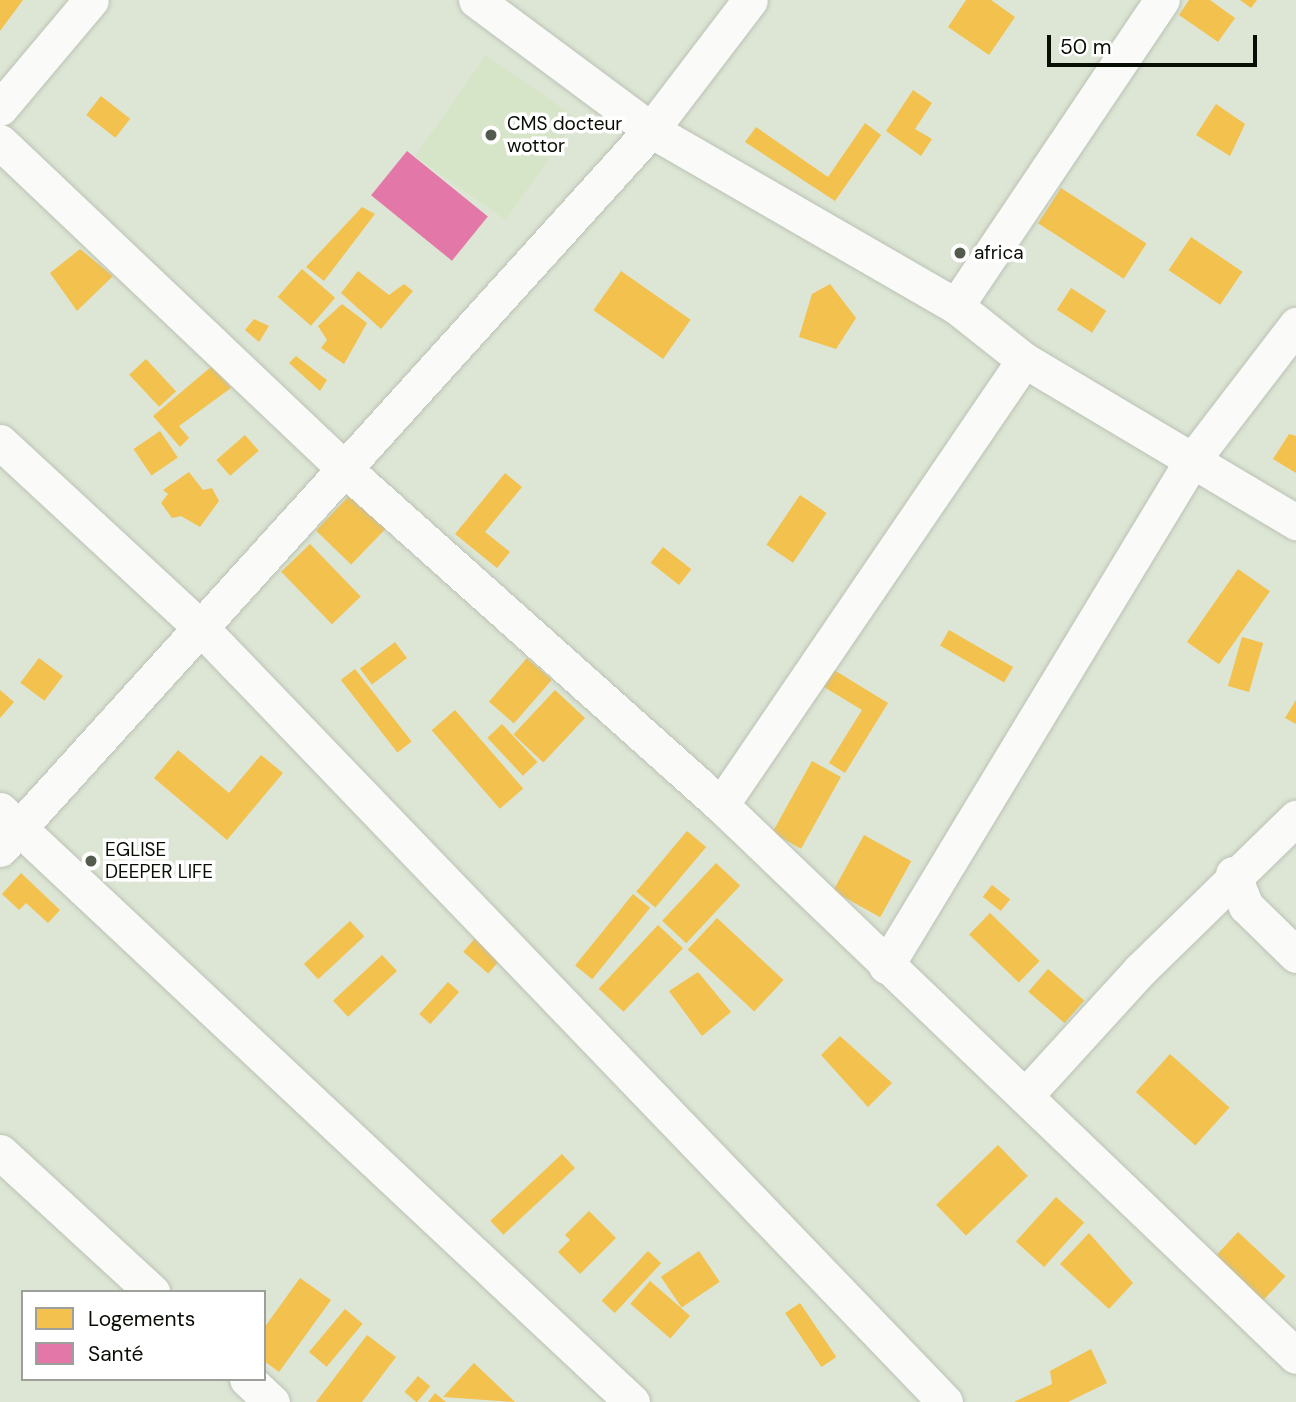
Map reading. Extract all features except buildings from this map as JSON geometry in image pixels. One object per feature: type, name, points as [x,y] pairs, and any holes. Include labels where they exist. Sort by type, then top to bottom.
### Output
[{"type":"street","points":[[0,108],[91,0]]},
{"type":"street","points":[[476,0],[651,130],[956,306],[1024,360],[1191,462],[1296,522]]},
{"type":"street","points":[[632,1402],[6,829],[202,629],[347,471],[651,130],[750,0]]},
{"type":"street","points":[[956,306],[1162,0]]},
{"type":"street","points":[[0,142],[347,471],[721,804],[886,966],[1026,1096],[1296,1356]]},
{"type":"street","points":[[886,966],[1191,462],[1296,325]]},
{"type":"street","points":[[721,804],[1024,360]]},
{"type":"street","points":[[0,442],[202,629],[944,1402]]},
{"type":"street","points":[[1026,1096],[1233,874],[1296,818]]},
{"type":"street","points":[[1233,874],[1246,906],[1296,955]]},
{"type":"street","points":[[0,1152],[150,1290]]},
{"type":"street","points":[[249,1381],[272,1402]]},
{"type":"shaded area","name":"CMS docteur wottor","points":[[486,55],[577,119],[506,220],[415,157]]},
{"type":"place","name":"CMS docteur wottor","points":[[491,135]]},
{"type":"place","name":"africa","points":[[960,253]]},
{"type":"place","name":"EGLISE DEEPER LIFE","points":[[91,861]]}]
